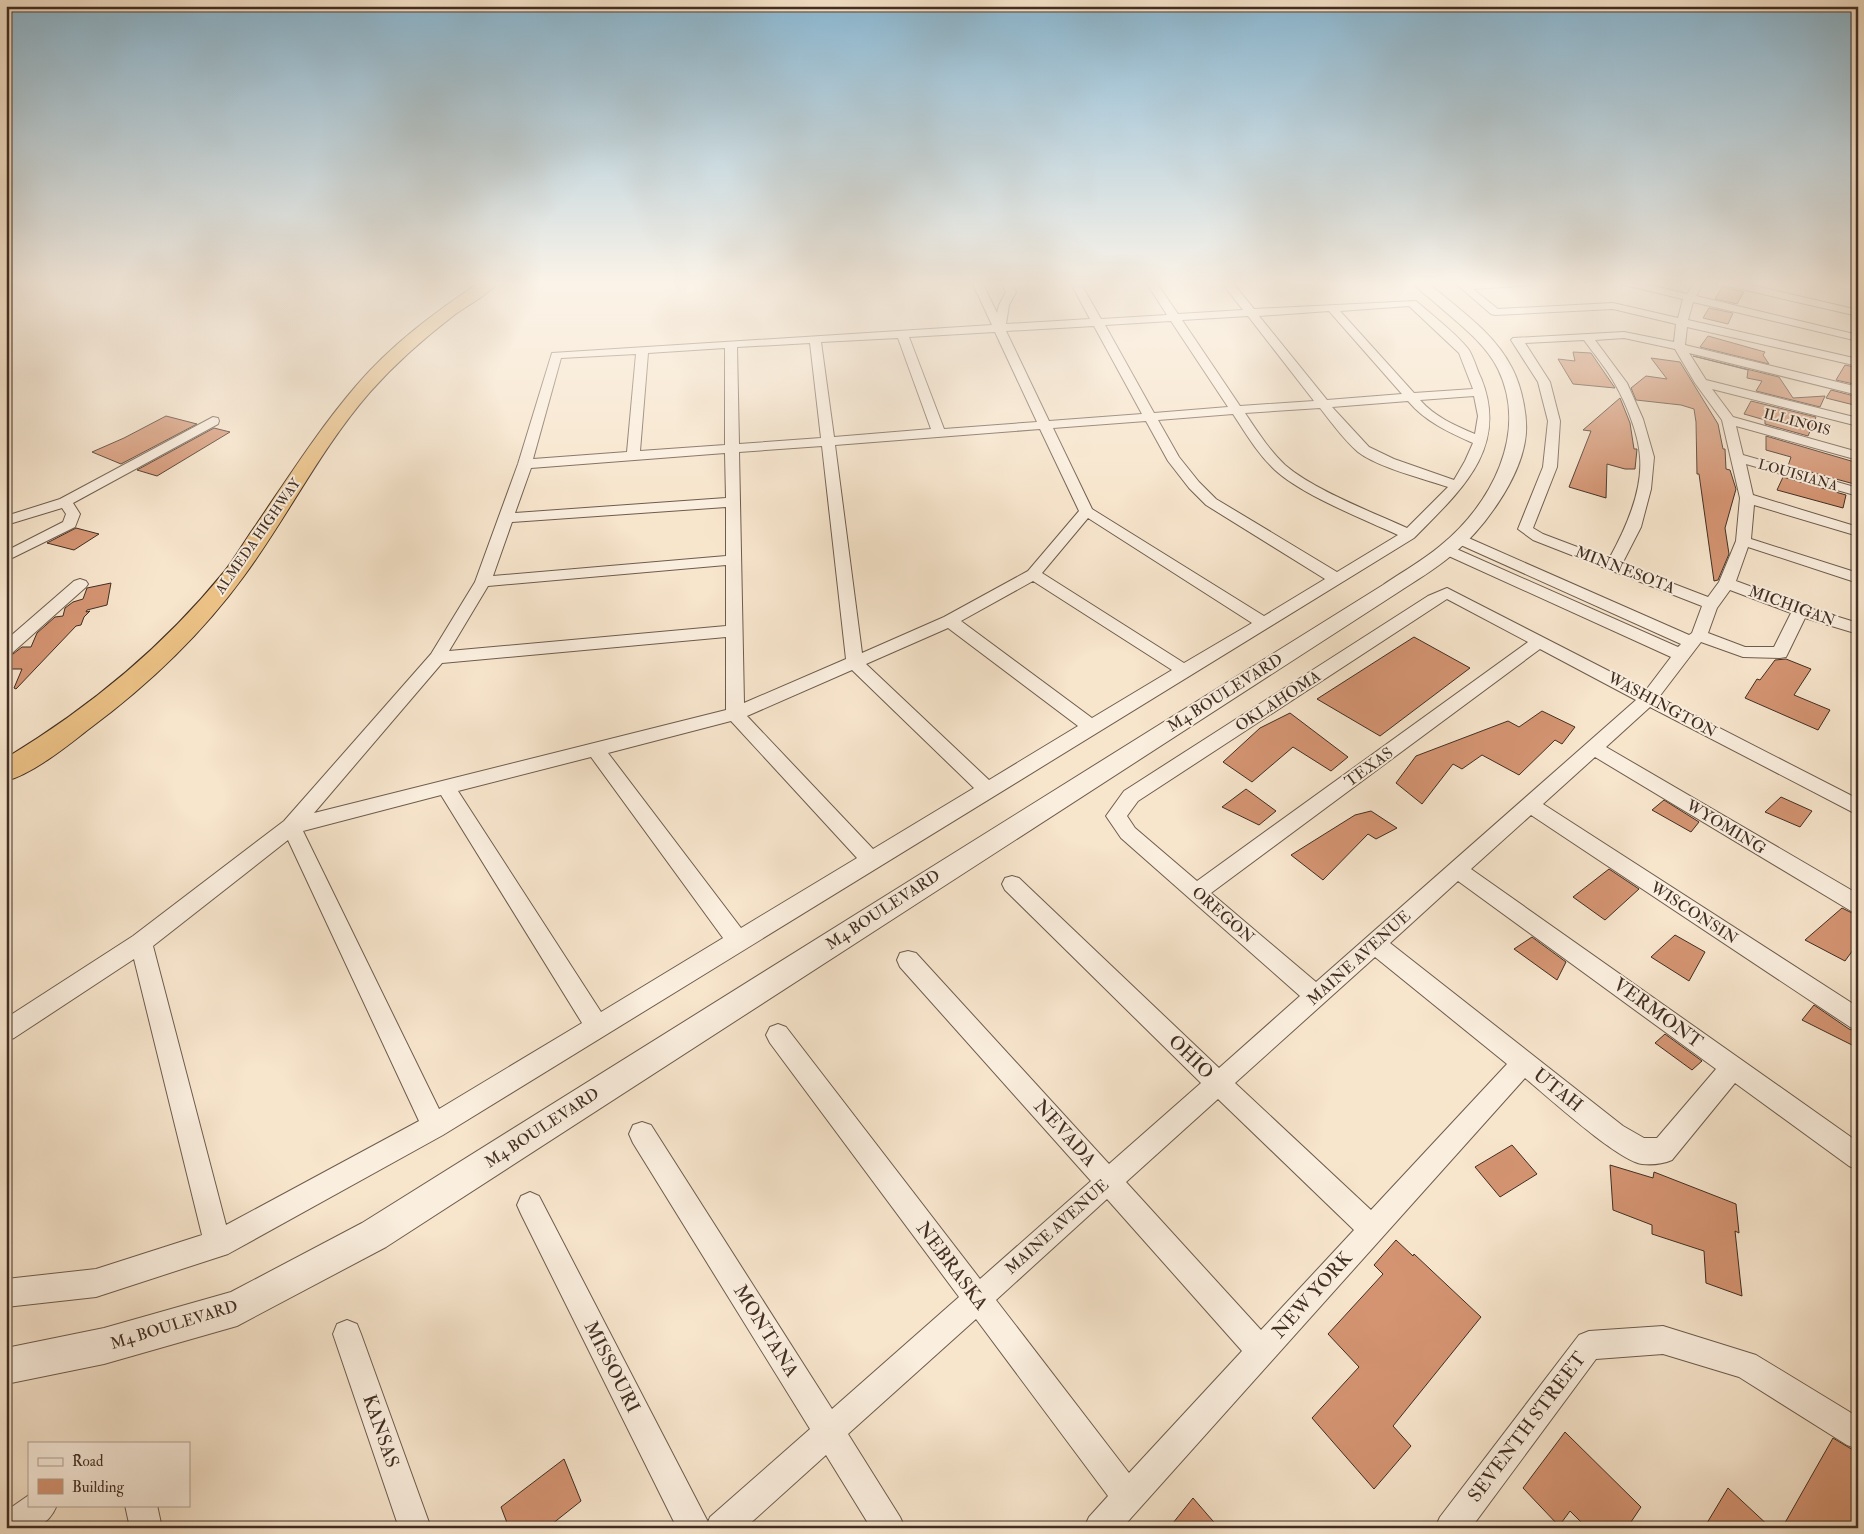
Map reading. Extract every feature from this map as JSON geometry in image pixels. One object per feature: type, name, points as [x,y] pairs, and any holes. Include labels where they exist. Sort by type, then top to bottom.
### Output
[{"type":"highway","name":"ALMEDA HIGHWAY","points":[[6,771],[64,733],[112,697],[181,638],[232,577],[348,407],[398,354]]},
{"type":"street","points":[[6,1031],[141,942],[292,826],[437,658],[483,582],[526,464],[556,355],[580,354]]},
{"type":"street","points":[[633,456],[642,354]]},
{"type":"street","points":[[731,354],[735,714],[872,861]]},
{"type":"street","points":[[817,354],[855,663],[988,790]]},
{"type":"street","points":[[909,354],[939,433]]},
{"type":"street","points":[[1012,354],[1086,512],[1264,623]]},
{"type":"street","points":[[1115,354],[1173,458],[1194,485],[1211,502],[1337,579]]},
{"type":"street","points":[[1199,354],[1260,445],[1281,468],[1309,487],[1409,536]]},
{"type":"street","points":[[1283,354],[1346,432],[1364,450],[1389,462],[1457,486]]},
{"type":"street","points":[[1372,354],[1424,412],[1445,426],[1480,441]]},
{"type":"street","points":[[6,1293],[96,1283],[218,1244],[434,1126],[1409,536],[1457,486],[1472,461],[1480,441],[1484,416],[1480,392],[1465,354]]},
{"type":"street","name":"M4 BOULEVARD","points":[[6,1366],[104,1346],[237,1308],[374,1235],[1390,589],[1453,545],[1485,510],[1505,476],[1517,441],[1516,401],[1505,368],[1494,354]]},
{"type":"street","name":"MINNESOTA","points":[[1526,354],[1544,382],[1554,421],[1550,467],[1525,524],[1525,529],[1538,537],[1712,604]]},
{"type":"street","points":[[1599,354],[1621,383],[1637,419],[1647,457],[1644,489],[1634,527],[1614,565]]},
{"type":"street","name":"MAINE AVENUE","points":[[721,1528],[1650,698],[1695,638],[1710,606],[1727,583],[1743,541],[1747,498],[1728,420],[1701,383],[1684,354]]},
{"type":"street","points":[[1709,354],[1858,391]]},
{"type":"street","points":[[1818,354],[1858,363]]},
{"type":"street","points":[[1701,383],[1858,422]]},
{"type":"street","points":[[526,464],[1480,392]]},
{"type":"street","name":"ILLINOIS","points":[[1728,420],[1858,456]]},
{"type":"street","points":[[6,521],[65,502],[213,421]]},
{"type":"street","name":"LOUISIANA","points":[[1738,458],[1858,492]]},
{"type":"street","points":[[1747,498],[1858,532]]},
{"type":"street","points":[[6,557],[70,524],[73,514],[65,502]]},
{"type":"street","points":[[505,518],[733,502]]},
{"type":"street","points":[[292,826],[735,714],[950,622],[1033,574],[1086,512]]},
{"type":"street","points":[[1743,541],[1858,578]]},
{"type":"street","points":[[1453,545],[1695,638],[1743,652],[1780,653],[1800,611]]},
{"type":"street","points":[[1453,545],[1682,655]]},
{"type":"street","points":[[483,582],[733,560]]},
{"type":"street","points":[[1033,574],[1185,671]]},
{"type":"street","name":"MICHIGAN","points":[[1727,583],[1800,611],[1858,629]]},
{"type":"street","points":[[6,650],[80,584]]},
{"type":"street","name":"OKLAHOMA","points":[[1128,833],[1116,816],[1131,796],[1434,599],[1447,593],[1466,602]]},
{"type":"street","name":"WASHINGTON","points":[[1466,602],[1858,808]]},
{"type":"street","points":[[950,622],[1091,727]]},
{"type":"street","points":[[437,658],[734,631]]},
{"type":"street","points":[[6,638],[26,632]]},
{"type":"street","name":"TEXAS","points":[[1197,892],[1540,641]]},
{"type":"street","name":"WYOMING","points":[[1594,748],[1858,906]]},
{"type":"street","points":[[595,749],[738,942]]},
{"type":"street","points":[[446,787],[597,1026]]},
{"type":"street","name":"WISCONSIN","points":[[1530,805],[1858,1020]]},
{"type":"street","points":[[292,826],[434,1126]]},
{"type":"street","name":"OREGON","points":[[1128,833],[1316,996]]},
{"type":"street","name":"VERMONT","points":[[1457,870],[1858,1157]]},
{"type":"street","name":"OHIO","points":[[1012,884],[1372,1229]]},
{"type":"street","points":[[141,942],[218,1244]]},
{"type":"street","name":"UTAH","points":[[1375,944],[1614,1135],[1641,1152],[1663,1150],[1733,1067]]},
{"type":"street","name":"NEVADA","points":[[908,960],[1261,1351]]},
{"type":"street","name":"NEBRASKA","points":[[778,1035],[1128,1497]]},
{"type":"street","name":"NEW YORK","points":[[1100,1528],[1523,1063]]},
{"type":"street","name":"MONTANA","points":[[642,1134],[890,1528]]},
{"type":"street","name":"MISSOURI","points":[[530,1205],[694,1528]]},
{"type":"street","name":"KANSAS","points":[[347,1334],[415,1528]]},
{"type":"street","name":"SEVENTH STREET","points":[[1451,1528],[1589,1345],[1663,1340],[1746,1365],[1858,1434]]},
{"type":"street","points":[[9,1528],[41,1506]]},
{"type":"street","points":[[141,1506],[146,1528]]},
{"type":"building","points":[[1573,354],[1591,354],[1615,388],[1573,384],[1558,359],[1575,361]]},
{"type":"building","points":[[1727,354],[1764,354],[1769,364]]},
{"type":"building","points":[[1693,356],[1779,377],[1793,398],[1825,396],[1820,407],[1756,391],[1762,381],[1747,378],[1748,370]]},
{"type":"building","points":[[1651,358],[1680,362],[1718,424],[1723,449],[1725,449],[1726,469],[1730,470],[1736,489],[1725,528],[1729,554],[1718,580],[1714,581],[1699,474],[1697,474],[1694,409],[1681,405],[1636,400],[1631,388],[1646,376],[1667,379]]},
{"type":"building","points":[[1845,365],[1858,368],[1858,385],[1836,380]]},
{"type":"building","points":[[1831,390],[1858,397],[1858,406],[1826,398]]},
{"type":"building","points":[[1620,398],[1630,423],[1634,449],[1637,449],[1635,469],[1625,469],[1607,464],[1606,498],[1569,487],[1591,431],[1583,430]]},
{"type":"building","points":[[1751,401],[1816,417],[1808,436],[1765,424],[1765,420],[1744,414]]},
{"type":"building","points":[[166,416],[197,424],[121,464],[92,452],[124,438]]},
{"type":"building","points":[[214,428],[230,432],[157,476],[137,470]]},
{"type":"building","points":[[1766,436],[1858,463],[1858,485],[1788,466],[1791,457],[1766,450]]},
{"type":"building","points":[[1783,477],[1846,495],[1843,508],[1777,490]]},
{"type":"building","points":[[76,528],[99,534],[74,550],[47,543]]},
{"type":"building","points":[[111,583],[107,605],[87,610],[86,612],[90,611],[84,617],[81,625],[76,626],[16,689],[14,688],[22,669],[6,669],[6,656],[13,654],[22,647],[31,647],[37,633],[55,617],[63,616],[65,608],[73,602],[83,599],[87,588]]},
{"type":"building","points":[[1414,637],[1470,668],[1380,736],[1317,699]]},
{"type":"building","points":[[1786,659],[1811,669],[1794,695],[1830,710],[1818,730],[1745,698],[1757,679],[1760,680],[1775,660]]},
{"type":"building","points":[[1542,711],[1575,727],[1562,744],[1555,740],[1519,775],[1482,755],[1462,769],[1453,764],[1422,804],[1396,783],[1416,756],[1508,721],[1519,727]]},
{"type":"building","points":[[1290,713],[1348,757],[1331,771],[1293,747],[1252,782],[1223,762],[1260,728]]},
{"type":"building","points":[[1246,789],[1276,811],[1259,825],[1222,807]]},
{"type":"building","points":[[1781,797],[1812,811],[1800,827],[1765,812]]},
{"type":"building","points":[[1664,800],[1699,822],[1691,832],[1652,810]]},
{"type":"building","points":[[1371,811],[1397,828],[1376,839],[1368,834],[1323,880],[1291,855],[1355,815]]},
{"type":"building","points":[[1609,869],[1639,889],[1605,920],[1573,897]]},
{"type":"building","points":[[1842,908],[1858,916],[1858,943],[1845,961],[1805,940]]},
{"type":"building","points":[[1675,935],[1705,952],[1689,981],[1651,957]]},
{"type":"building","points":[[1532,937],[1566,962],[1557,980],[1514,949]]},
{"type":"building","points":[[1814,1005],[1849,1029],[1858,1032],[1858,1048],[1802,1020]]},
{"type":"building","points":[[1665,1034],[1702,1061],[1692,1070],[1655,1043]]},
{"type":"building","points":[[1512,1145],[1537,1174],[1500,1197],[1475,1167]]},
{"type":"building","points":[[1610,1165],[1653,1178],[1654,1172],[1736,1204],[1739,1233],[1735,1231],[1742,1296],[1706,1283],[1704,1251],[1652,1234],[1652,1225],[1613,1210]]},
{"type":"building","points":[[1396,1240],[1413,1256],[1414,1254],[1481,1317],[1393,1426],[1411,1446],[1374,1489],[1312,1418],[1359,1367],[1328,1334],[1383,1274],[1374,1265]]},
{"type":"building","points":[[1565,1432],[1641,1507],[1627,1528],[1587,1528],[1570,1511],[1559,1526],[1523,1488]]},
{"type":"building","points":[[1833,1438],[1858,1453],[1858,1528],[1782,1528]]},
{"type":"building","points":[[564,1459],[581,1501],[547,1528],[509,1528],[501,1507]]},
{"type":"building","points":[[1728,1488],[1771,1528],[1704,1528]]},
{"type":"building","points":[[1193,1498],[1219,1528],[1169,1528]]}]
